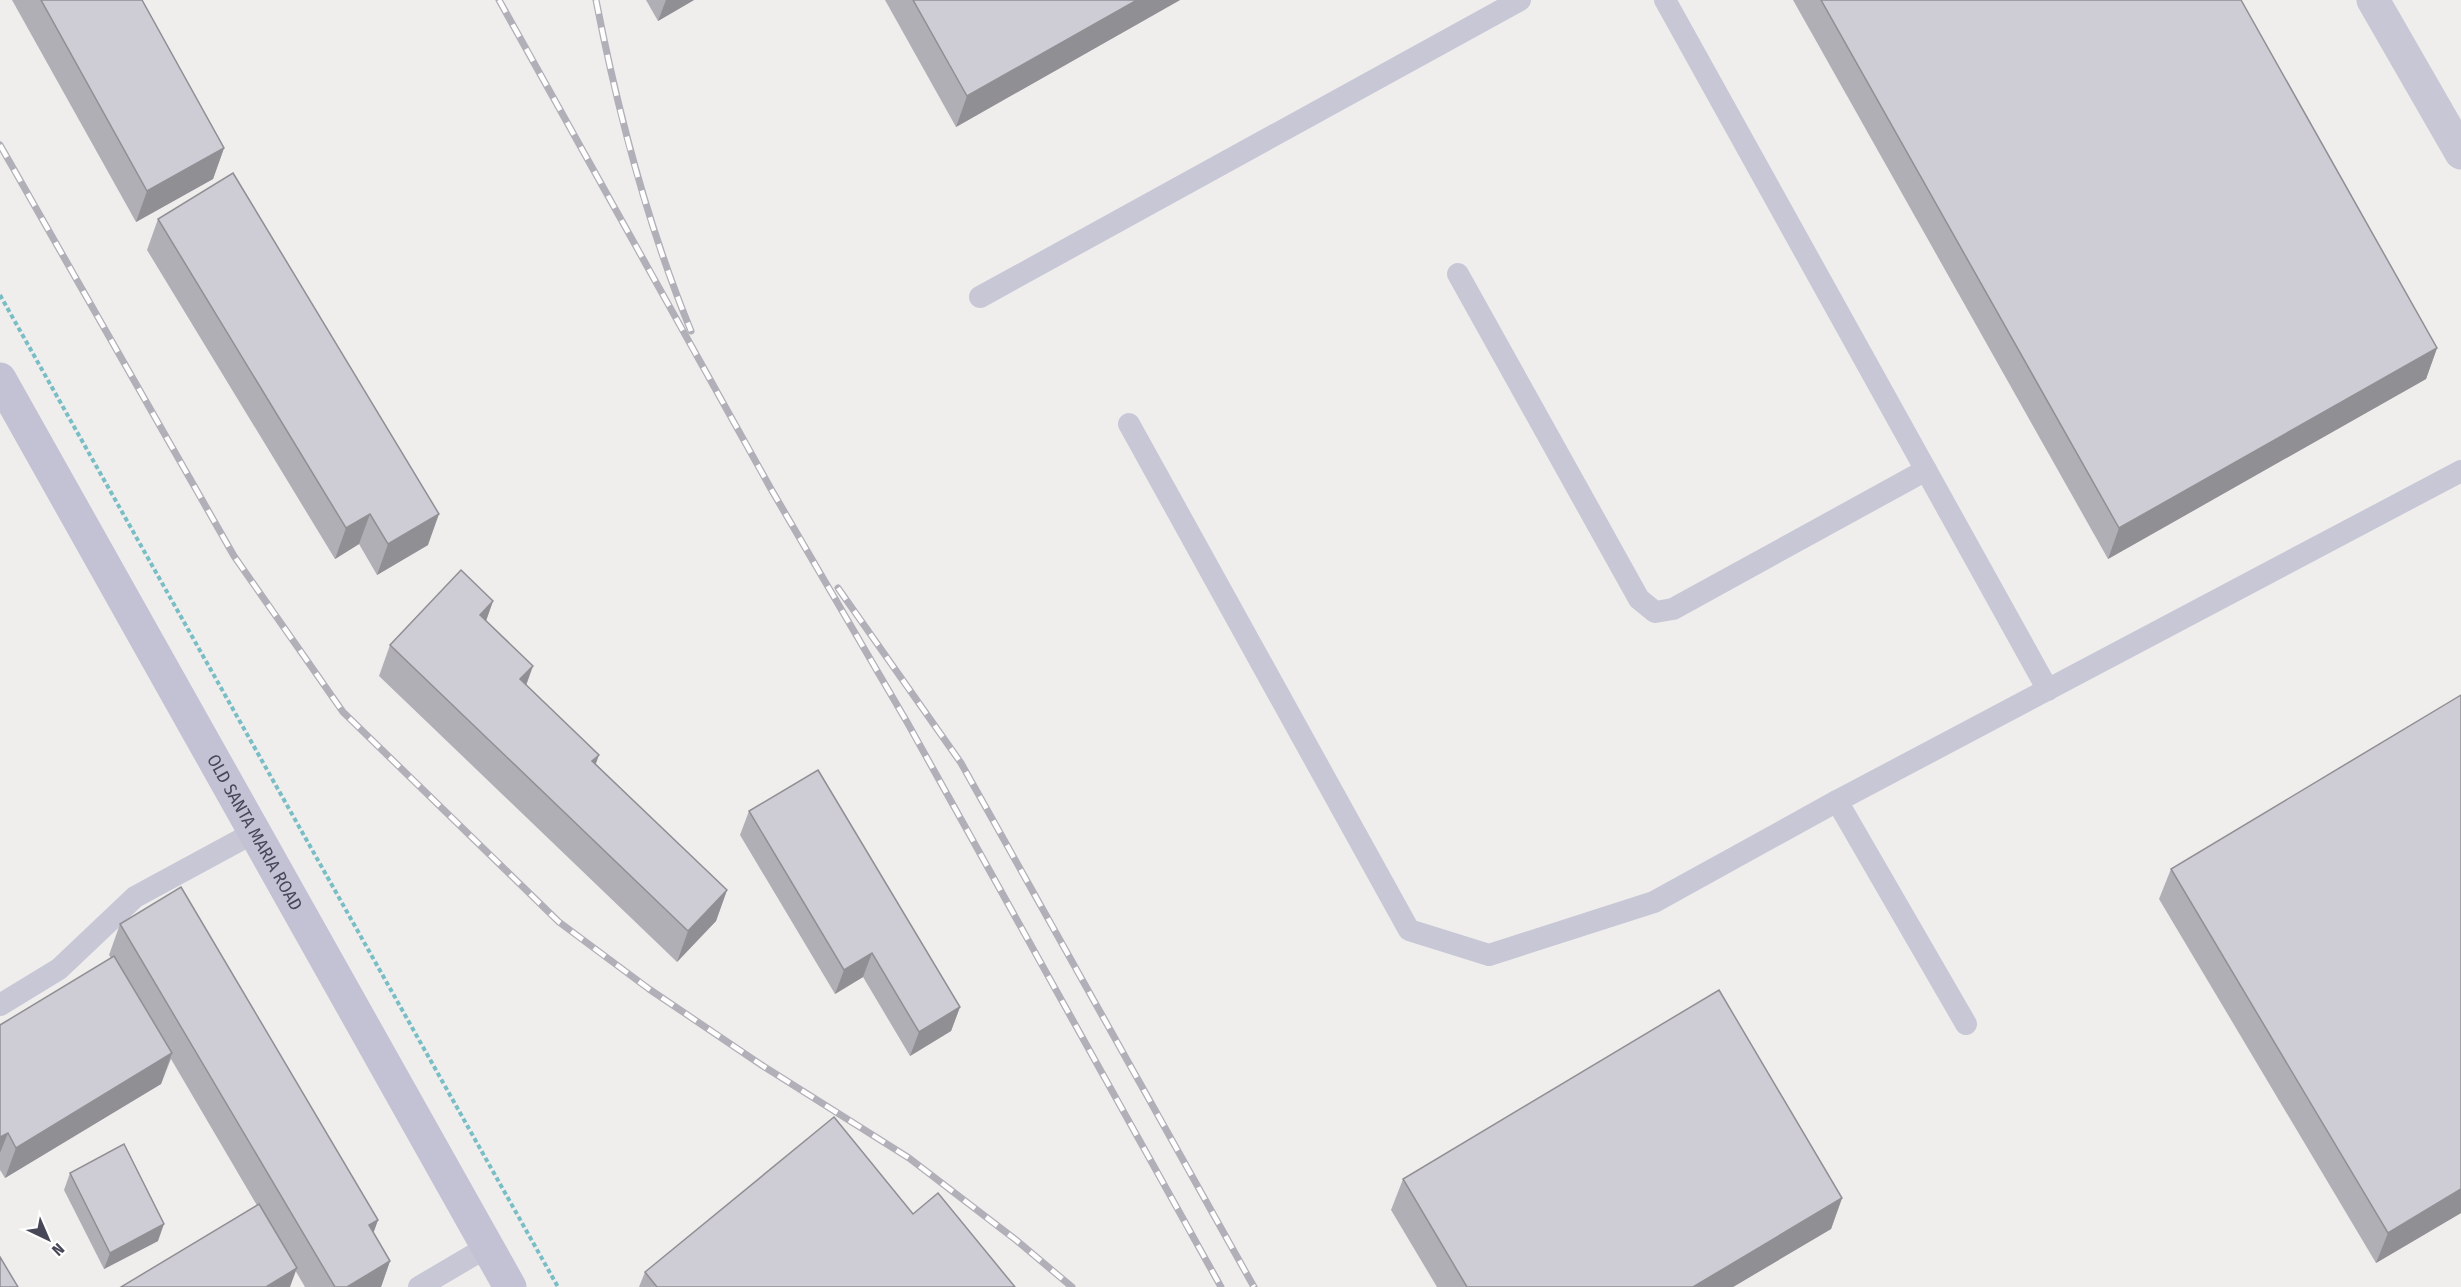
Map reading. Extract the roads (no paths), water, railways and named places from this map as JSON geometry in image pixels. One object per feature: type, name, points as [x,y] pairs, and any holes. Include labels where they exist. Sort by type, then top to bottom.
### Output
[{"type":"main road","name":"OLD SANTA MARIA ROAD","points":[[0,379],[510,1287]]},
{"type":"street","points":[[2373,0],[2461,153]]},
{"type":"lane","points":[[980,297],[1520,0]]},
{"type":"lane","points":[[1665,0],[2048,690]]},
{"type":"lane","points":[[1458,273],[1639,599],[1655,612],[1673,609],[1926,470]]},
{"type":"lane","points":[[1129,424],[1409,930],[1489,955],[1654,902],[1836,801],[2461,471]]},
{"type":"lane","points":[[1836,801],[1966,1024]]},
{"type":"lane","points":[[0,1005],[59,969],[135,897],[255,832]]},
{"type":"lane","points":[[419,1287],[488,1247]]},
{"type":"railway","points":[[499,0],[771,489],[907,722],[1221,1287]]},
{"type":"railway","points":[[596,0],[635,168],[675,291],[691,331]]},
{"type":"railway","points":[[0,145],[234,556],[343,712],[559,922],[649,989],[763,1066],[909,1158],[1016,1240],[1072,1287]]},
{"type":"railway","points":[[838,588],[961,763],[1254,1287]]}]
